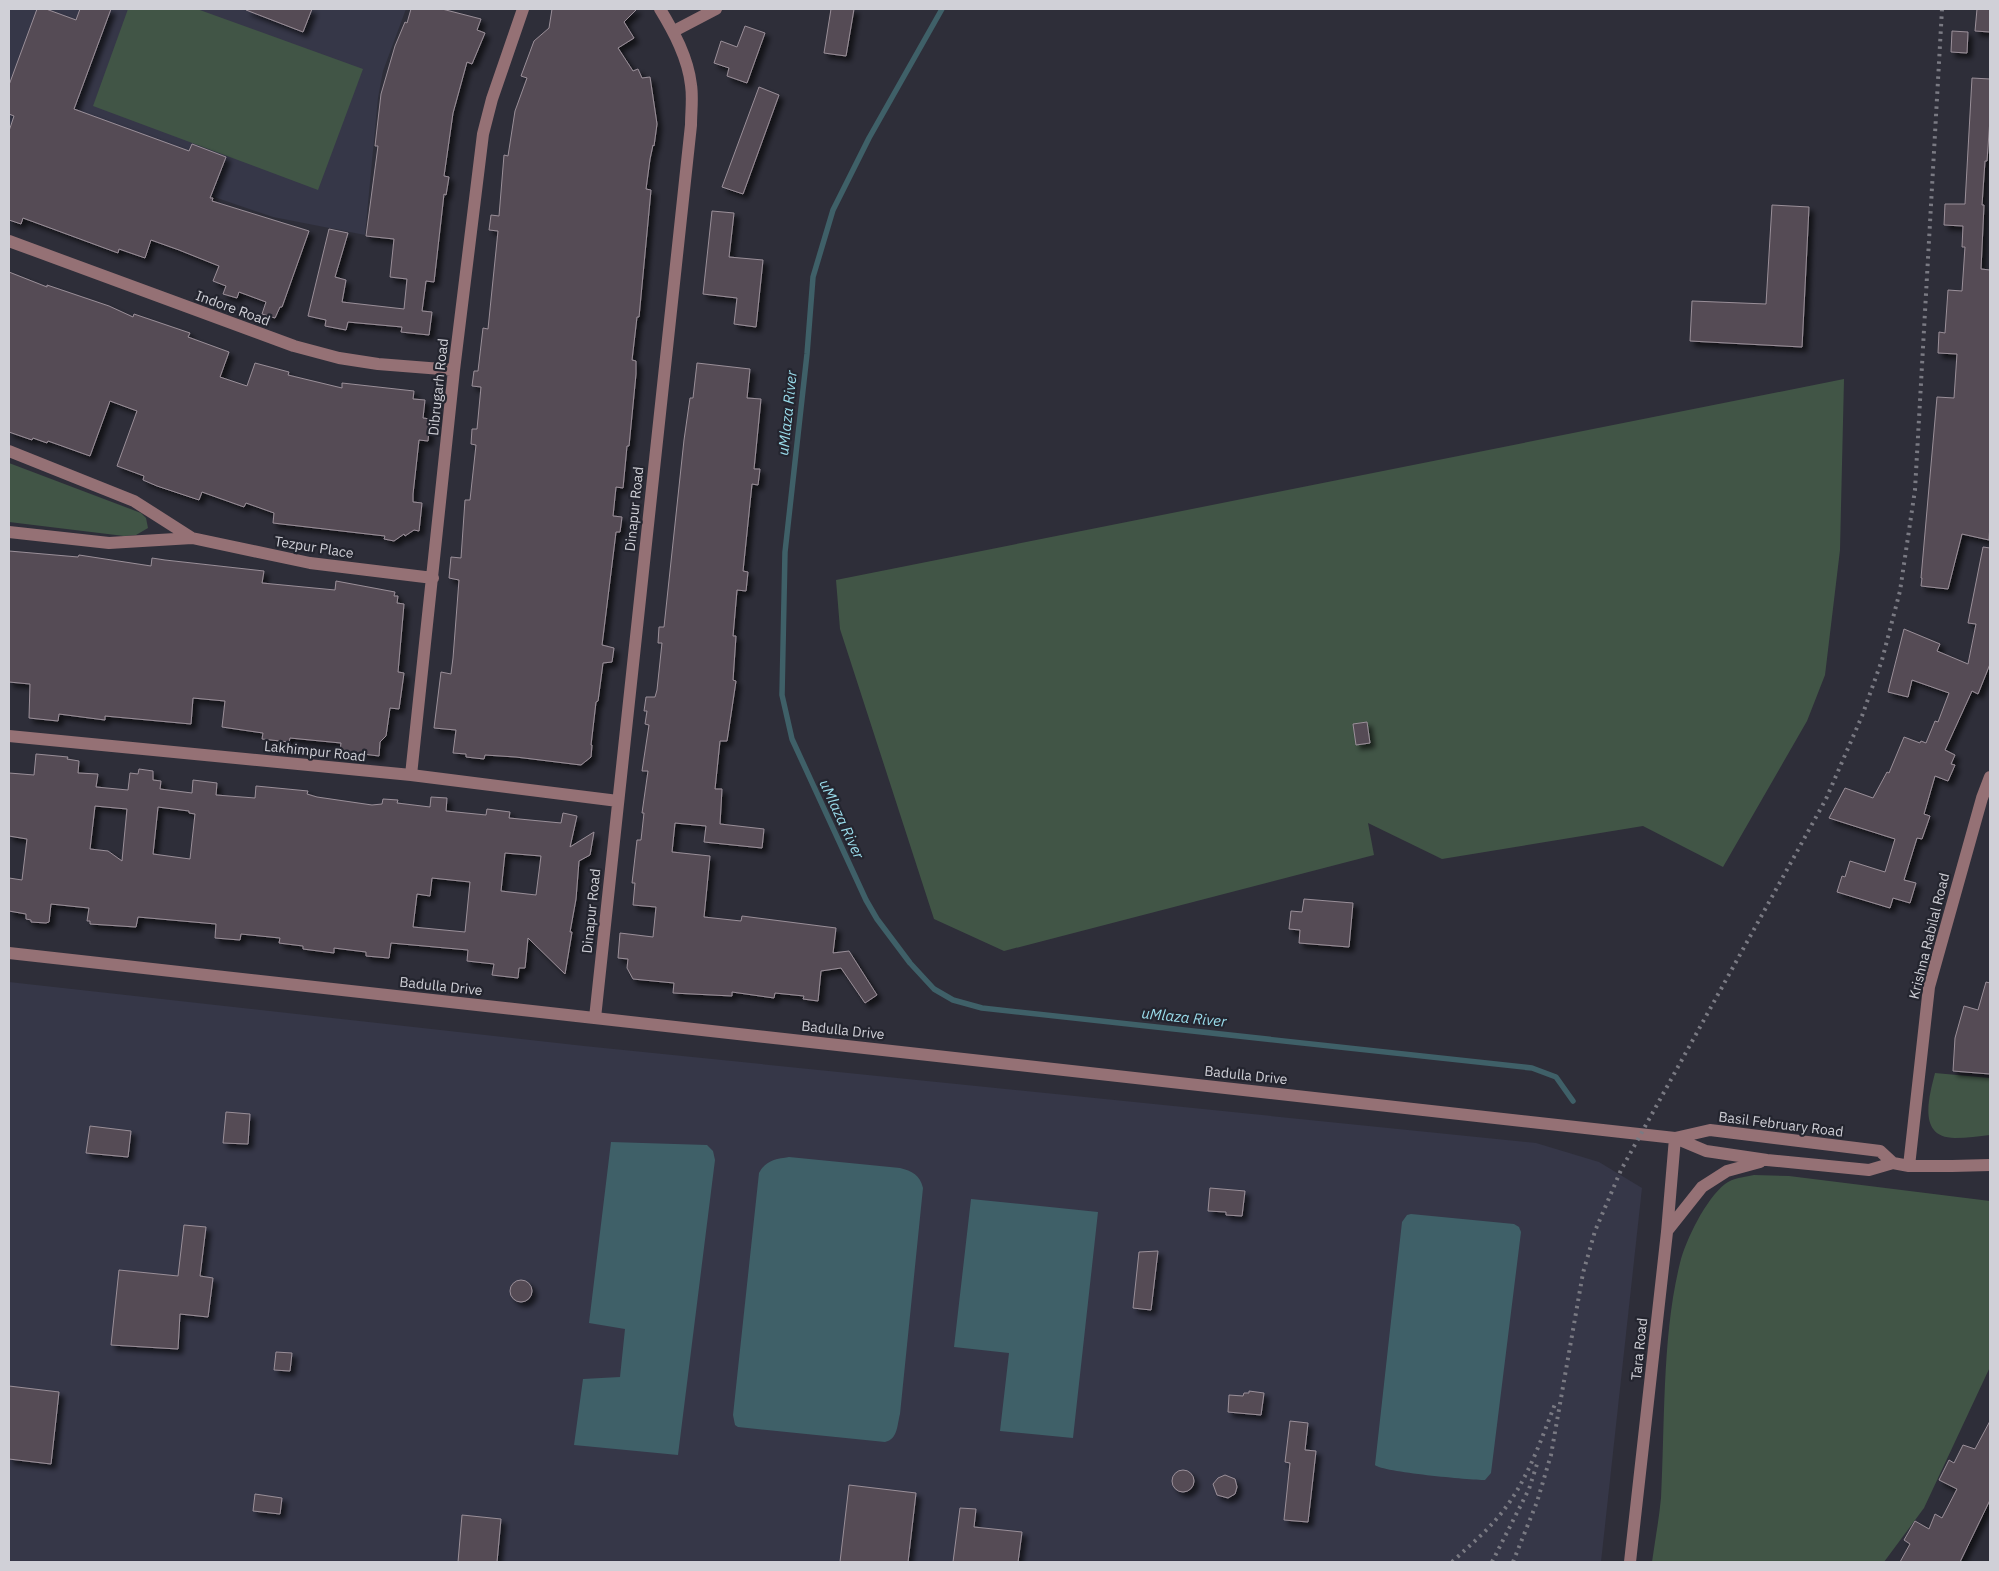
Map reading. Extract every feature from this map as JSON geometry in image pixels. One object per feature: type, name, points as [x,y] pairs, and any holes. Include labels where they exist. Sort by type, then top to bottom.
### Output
[{"type":"street","name":"Dibrugarh Road","points":[[410,775],[433,578],[454,370],[483,134],[492,99],[523,9]]},
{"type":"street","name":"Dinapur Road","points":[[595,1018],[691,125],[691,85],[683,54],[674,31],[660,9]]},
{"type":"street","points":[[674,31],[716,9]]},
{"type":"street","name":"Indore Road","points":[[9,241],[294,346],[339,358],[378,364],[454,370]]},
{"type":"street","name":"Tezpur Place","points":[[9,451],[134,501],[192,538]]},
{"type":"street","name":"Tezpur Place","points":[[9,532],[109,543],[192,538],[310,563],[433,578]]},
{"type":"street","name":"Lakhimpur Road","points":[[9,736],[410,775],[618,801]]},
{"type":"street","name":"Krishna Rabilal Road","points":[[1909,1166],[1929,987],[1982,798],[1990,777]]},
{"type":"street","name":"Badulla Drive","points":[[9,953],[1675,1138]]},
{"type":"street","name":"Basil February Road","points":[[1675,1138],[1710,1130],[1880,1151],[1893,1163]]},
{"type":"street","name":"Basil February Road","points":[[1675,1138],[1706,1151],[1767,1160],[1869,1170],[1893,1163],[1909,1166],[1990,1165]]},
{"type":"street","name":"Tara Road","points":[[1630,1562],[1667,1232],[1675,1138]]},
{"type":"street","points":[[1667,1232],[1702,1187],[1718,1175],[1767,1160]]},
{"type":"street","points":[[1975,1166],[1990,1177]]},
{"type":"shaded area","points":[[9,9],[406,9],[383,71],[378,98],[365,235],[273,217],[9,124]]},
{"type":"shaded area","points":[[9,982],[584,1046],[1536,1143],[1599,1162],[1642,1188],[1601,1562],[9,1562]]},
{"type":"shaded area","points":[[611,1142],[707,1145],[713,1151],[715,1160],[678,1455],[574,1445],[583,1379],[620,1377],[625,1329],[589,1323]]},
{"type":"shaded area","points":[[789,1157],[900,1168],[915,1174],[922,1184],[900,1414],[895,1435],[885,1442],[738,1427],[735,1425],[733,1415],[759,1173],[768,1163]]},
{"type":"shaded area","points":[[971,1199],[1098,1212],[1073,1438],[1000,1431],[1009,1353],[954,1347]]},
{"type":"shaded area","points":[[1407,1215],[1514,1224],[1519,1227],[1521,1232],[1491,1473],[1485,1480],[1409,1473],[1381,1468],[1375,1465],[1402,1222]]},
{"type":"green space","points":[[128,9],[197,9],[363,69],[318,190],[93,106]]},
{"type":"green space","points":[[1844,379],[1840,550],[1825,675],[1807,721],[1723,867],[1643,826],[1442,859],[1368,823],[1374,855],[1004,951],[934,919],[840,629],[836,580]]},
{"type":"green space","points":[[9,463],[141,513],[146,518],[148,528],[136,535],[124,536],[9,522]]},
{"type":"green space","points":[[1935,1073],[1990,1078],[1990,1135],[1955,1138],[1943,1136],[1935,1131],[1930,1124],[1928,1114],[1930,1093]]},
{"type":"green space","points":[[1754,1175],[1789,1176],[1990,1201],[1990,1367],[1924,1508],[1884,1562],[1652,1562],[1661,1498],[1667,1349],[1674,1291],[1680,1263],[1698,1220],[1711,1199],[1725,1184],[1732,1180]]},
{"type":"building","points":[[37,9],[46,9],[76,20],[80,9],[111,9],[74,109],[189,151],[192,144],[226,157],[210,198],[213,198],[212,201],[309,231],[282,307],[280,307],[275,318],[262,314],[266,302],[239,292],[237,298],[223,294],[226,286],[213,281],[219,266],[179,250],[151,240],[145,258],[119,249],[118,253],[23,218],[21,224],[9,220],[9,131],[14,116],[9,114],[9,85]]},
{"type":"building","points":[[247,9],[312,9],[303,32]]},
{"type":"building","points":[[411,9],[442,9],[481,19],[477,30],[485,33],[472,64],[467,62],[453,113],[444,176],[449,177],[446,195],[444,194],[434,282],[426,281],[422,311],[432,312],[429,335],[401,332],[402,327],[348,322],[346,330],[325,326],[326,320],[308,316],[329,229],[348,233],[335,277],[346,280],[342,302],[404,309],[407,279],[390,277],[394,239],[366,236],[378,146],[375,146],[381,94],[395,46],[405,22],[407,23]]},
{"type":"building","points":[[552,9],[637,9],[624,22],[634,38],[618,48],[633,71],[638,69],[642,78],[650,77],[657,124],[646,189],[651,190],[639,317],[637,317],[632,360],[636,361],[636,374],[629,446],[627,446],[623,488],[616,487],[613,516],[622,517],[620,532],[616,532],[602,645],[614,648],[612,662],[603,663],[598,701],[596,702],[591,757],[581,765],[516,757],[485,755],[484,759],[466,757],[466,754],[453,753],[456,730],[434,728],[441,672],[451,674],[453,658],[459,580],[449,578],[451,557],[461,558],[465,500],[470,500],[476,445],[471,444],[472,429],[477,429],[481,387],[472,386],[474,371],[478,371],[483,328],[488,329],[498,231],[489,230],[491,215],[499,216],[504,155],[508,156],[515,111],[527,78],[521,76],[534,41],[549,28]]},
{"type":"building","points":[[831,9],[854,9],[846,56],[824,53]]},
{"type":"building","points":[[1977,9],[1990,9],[1990,32],[1975,31]]},
{"type":"building","points":[[745,26],[765,33],[747,83],[727,76],[729,68],[714,63],[721,41],[737,47]]},
{"type":"building","points":[[1952,31],[1968,32],[1967,53],[1951,52]]},
{"type":"building","points":[[1972,78],[1990,79],[1990,119],[1982,205],[1984,205],[1981,269],[1990,270],[1990,523],[1989,540],[1962,534],[1948,589],[1921,586],[1921,578],[1937,397],[1954,398],[1957,354],[1938,353],[1939,332],[1945,333],[1948,290],[1962,291],[1965,247],[1962,247],[1963,226],[1944,225],[1945,204],[1965,204]]},
{"type":"building","points":[[759,87],[779,95],[743,194],[722,187]]},
{"type":"building","points":[[1772,205],[1809,207],[1802,347],[1690,341],[1692,301],[1766,304]]},
{"type":"building","points":[[712,211],[734,213],[729,257],[763,260],[756,327],[734,324],[737,298],[703,294]]},
{"type":"building","points":[[9,272],[47,287],[47,285],[109,306],[133,317],[134,314],[190,333],[188,337],[229,352],[220,377],[247,386],[255,363],[289,372],[288,375],[342,388],[342,383],[414,391],[413,399],[425,400],[423,418],[430,419],[428,441],[419,440],[413,494],[413,502],[422,503],[419,531],[414,530],[405,536],[404,534],[394,541],[384,539],[385,536],[273,523],[274,513],[246,503],[244,507],[202,492],[199,500],[157,486],[143,480],[144,476],[117,466],[137,411],[110,401],[90,456],[48,441],[47,443],[33,438],[32,440],[9,432]]},
{"type":"building","points":[[697,363],[750,369],[747,398],[761,399],[754,469],[760,469],[758,485],[752,484],[743,571],[748,572],[746,591],[737,590],[733,636],[736,636],[733,680],[736,681],[727,741],[720,741],[715,789],[722,789],[720,824],[764,829],[762,848],[704,842],[706,826],[675,823],[672,852],[710,856],[704,917],[741,921],[742,916],[836,928],[833,953],[849,951],[877,995],[865,1003],[841,968],[821,971],[818,1001],[803,999],[804,996],[775,993],[774,998],[732,992],[732,996],[673,993],[674,983],[633,979],[627,968],[628,959],[618,958],[620,933],[653,937],[656,907],[633,905],[635,883],[632,883],[637,840],[641,840],[644,813],[642,813],[648,771],[642,771],[649,725],[645,724],[647,711],[644,711],[646,697],[655,697],[657,690],[662,643],[658,643],[659,627],[664,627],[684,440],[690,398],[693,398]]},
{"type":"building","points":[[1983,547],[1990,548],[1990,664],[1978,694],[1972,691],[1945,750],[1955,755],[1951,764],[1955,765],[1948,781],[1935,776],[1924,814],[1930,816],[1922,839],[1917,838],[1904,880],[1916,883],[1910,903],[1893,898],[1890,908],[1837,892],[1842,876],[1845,877],[1850,861],[1885,872],[1895,839],[1829,818],[1845,788],[1873,798],[1887,772],[1889,773],[1904,737],[1920,743],[1921,741],[1926,743],[1935,721],[1938,722],[1949,693],[1912,680],[1908,697],[1888,692],[1904,629],[1940,644],[1937,651],[1968,664],[1976,624],[1968,623]]},
{"type":"building","points":[[9,551],[78,557],[79,555],[151,566],[152,558],[264,571],[262,583],[335,590],[336,581],[395,592],[394,596],[398,596],[397,603],[404,604],[398,672],[404,673],[399,709],[390,708],[386,736],[380,742],[379,756],[340,751],[341,743],[290,738],[289,742],[262,739],[263,733],[222,727],[225,701],[193,698],[191,724],[105,716],[105,720],[59,714],[58,721],[29,718],[30,684],[9,682]]},
{"type":"building","points":[[1367,722],[1370,743],[1356,745],[1353,724]]},
{"type":"building","points":[[36,754],[68,757],[67,759],[79,761],[78,773],[98,774],[96,787],[128,790],[130,773],[138,774],[139,769],[153,771],[153,780],[161,781],[160,789],[192,793],[193,780],[217,783],[216,795],[255,798],[256,786],[308,791],[307,794],[317,797],[372,805],[382,804],[383,799],[398,800],[397,803],[430,807],[431,797],[447,798],[446,811],[486,815],[487,809],[510,812],[509,818],[561,823],[563,813],[577,816],[570,847],[594,832],[590,855],[579,861],[576,899],[570,932],[572,932],[565,974],[528,938],[525,968],[519,968],[518,978],[492,975],[494,964],[467,961],[468,950],[391,943],[389,958],[366,956],[366,952],[334,948],[334,953],[303,949],[303,946],[279,943],[280,938],[241,934],[240,940],[215,938],[216,924],[138,917],[136,927],[90,924],[90,921],[87,921],[89,908],[51,904],[49,922],[31,922],[31,920],[26,919],[26,914],[9,911],[9,878],[22,880],[27,839],[9,836],[9,773],[34,775]],"holes":[[[95,806],[127,809],[122,861],[108,851],[90,849]],[[158,807],[189,811],[189,813],[195,814],[190,859],[153,854]],[[505,853],[541,856],[536,895],[501,891]],[[432,878],[470,882],[465,932],[413,927],[417,894],[430,896]]]},
{"type":"building","points":[[1304,899],[1353,903],[1349,947],[1299,943],[1300,930],[1289,929],[1291,911],[1302,912]]},
{"type":"building","points":[[1986,982],[1990,983],[1990,1074],[1953,1071],[1955,1038],[1964,1006],[1978,1010]]},
{"type":"building","points":[[226,1112],[250,1114],[248,1144],[223,1143]]},
{"type":"building","points":[[90,1126],[131,1131],[128,1157],[86,1153]]},
{"type":"building","points":[[1210,1188],[1245,1191],[1242,1216],[1226,1215],[1226,1212],[1208,1211]]},
{"type":"building","points":[[184,1225],[206,1227],[200,1276],[213,1278],[208,1317],[180,1314],[178,1349],[111,1345],[119,1270],[178,1276]]},
{"type":"building","points":[[1158,1251],[1151,1310],[1133,1308],[1139,1252]]},
{"type":"building","points":[[521,1280],[529,1283],[532,1291],[529,1299],[521,1302],[513,1299],[510,1291],[513,1283]]},
{"type":"building","points":[[276,1352],[292,1353],[290,1371],[274,1370]]},
{"type":"building","points":[[9,1386],[59,1392],[51,1464],[9,1459]]},
{"type":"building","points":[[1249,1391],[1264,1393],[1261,1415],[1228,1412],[1229,1395],[1243,1396],[1244,1393],[1249,1393]]},
{"type":"building","points":[[1290,1421],[1308,1423],[1305,1450],[1316,1451],[1308,1522],[1284,1520],[1290,1463],[1285,1462]]},
{"type":"building","points":[[1990,1421],[1990,1500],[1960,1562],[1900,1562],[1910,1544],[1904,1540],[1915,1521],[1929,1529],[1935,1514],[1942,1518],[1957,1489],[1939,1480],[1949,1460],[1954,1463],[1963,1445],[1975,1449]]},
{"type":"building","points":[[1183,1470],[1191,1473],[1194,1481],[1191,1489],[1183,1492],[1175,1489],[1172,1481],[1175,1473]]},
{"type":"building","points":[[1225,1475],[1235,1479],[1237,1487],[1235,1494],[1228,1498],[1217,1495],[1213,1484],[1218,1478]]},
{"type":"building","points":[[849,1485],[916,1493],[908,1562],[840,1562]]},
{"type":"building","points":[[255,1494],[282,1498],[280,1514],[253,1511]]},
{"type":"building","points":[[960,1508],[976,1509],[974,1527],[1022,1532],[1018,1562],[953,1562]]},
{"type":"building","points":[[462,1515],[501,1519],[497,1562],[458,1562]]},
{"type":"waterway","name":"uMlaza River","points":[[942,9],[869,138],[833,210],[813,277],[807,354],[785,552],[782,695],[792,739],[866,900],[877,919],[910,963],[934,989],[953,1000],[982,1008],[1532,1068],[1556,1077],[1573,1101]]},
{"type":"railway","points":[[1513,1562],[1537,1502],[1551,1455],[1583,1273],[1595,1231],[1621,1170],[1826,799],[1862,716],[1882,660],[1900,591],[1915,490],[1942,9]]},
{"type":"railway","points":[[1452,1562],[1488,1528],[1509,1504],[1525,1477],[1555,1404]]},
{"type":"railway","points":[[1492,1562],[1529,1489],[1538,1461]]}]
